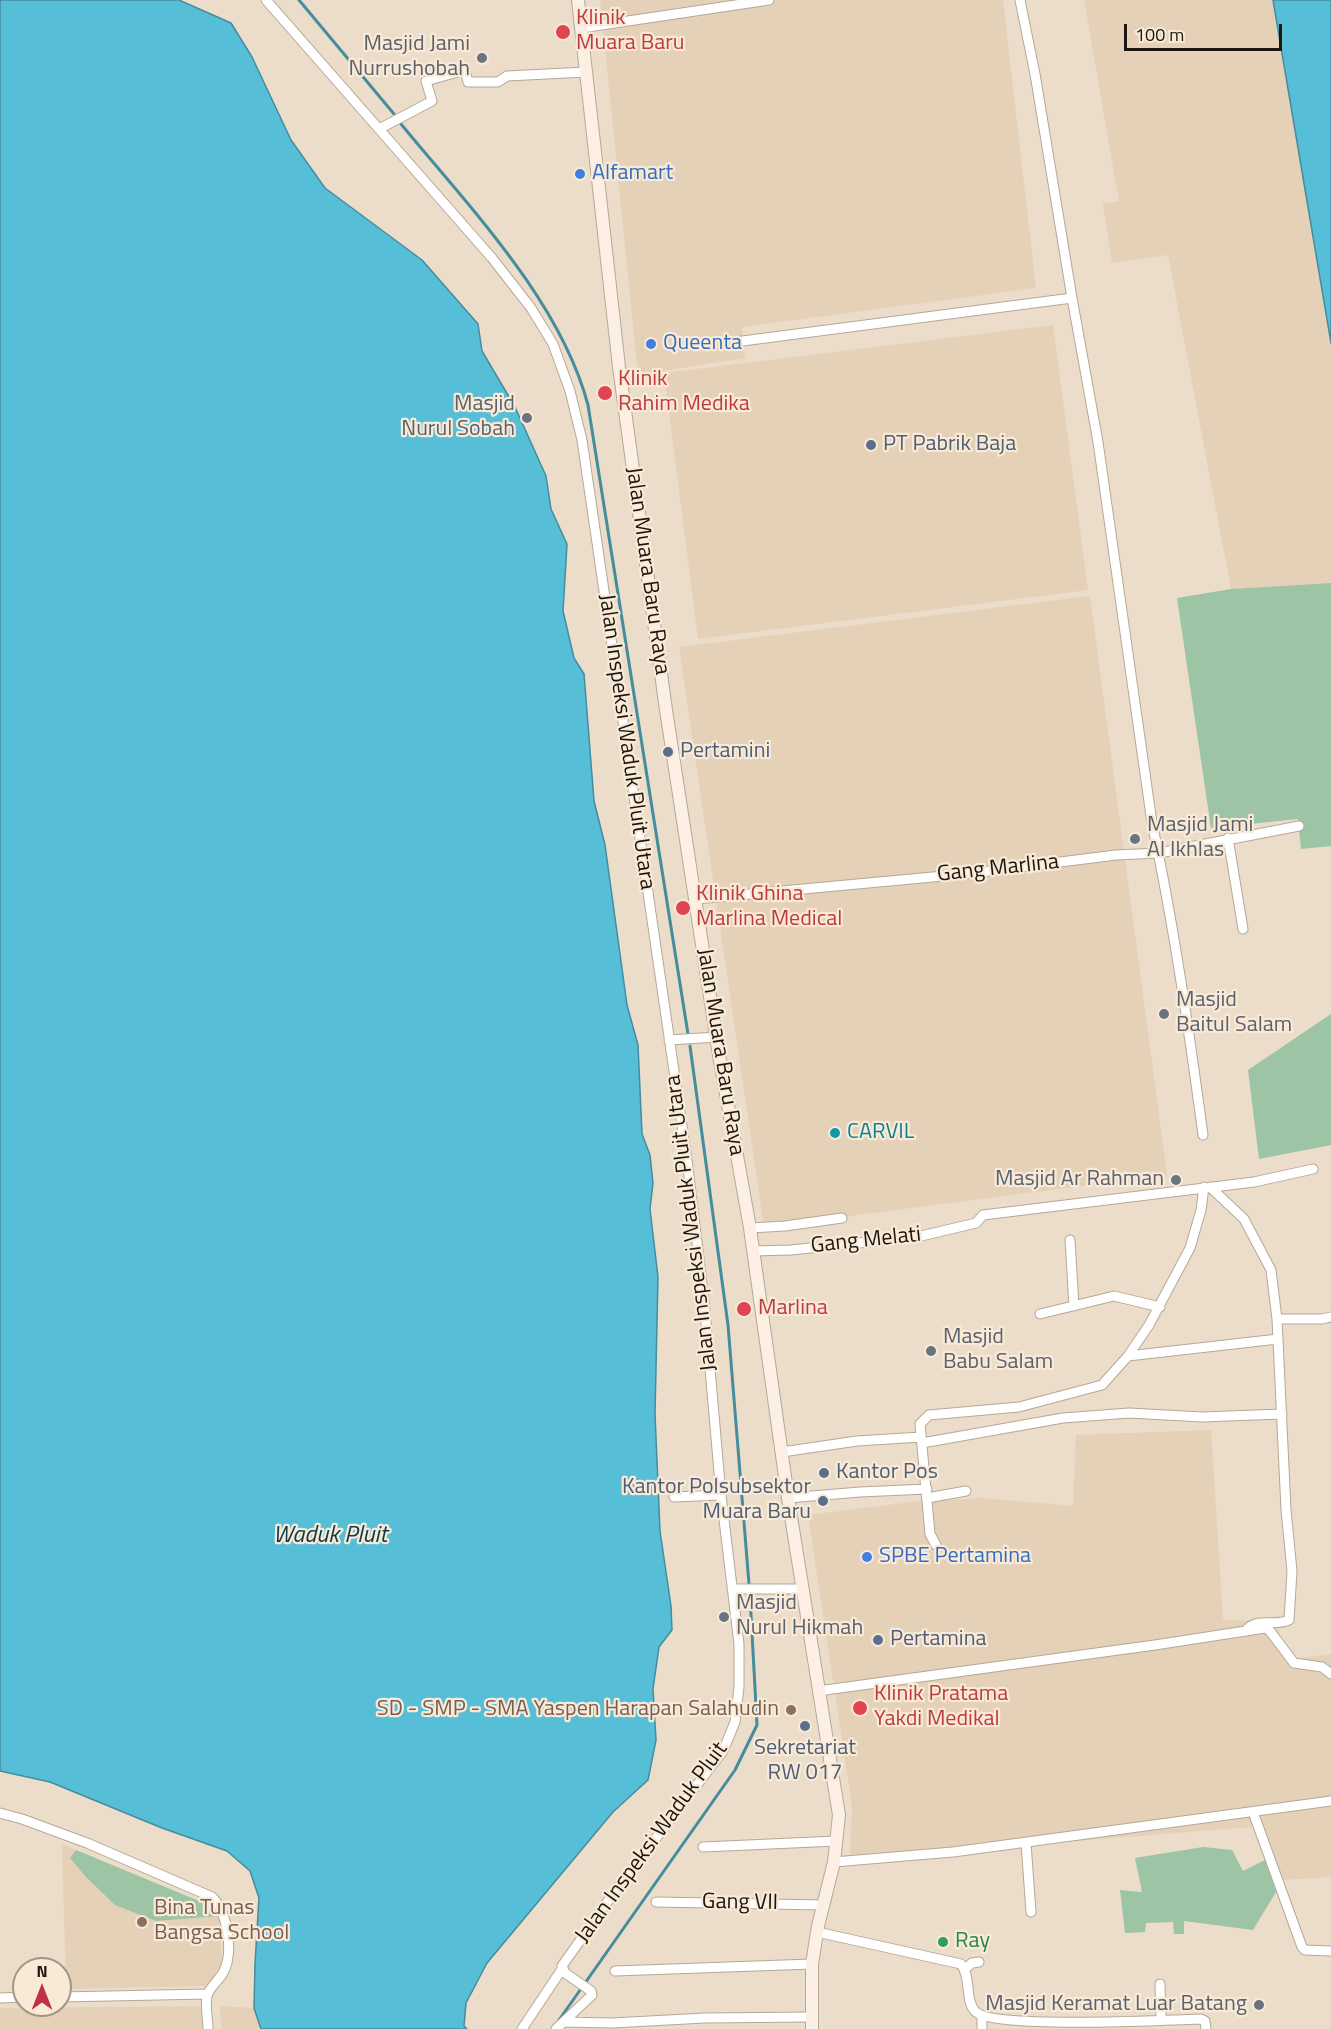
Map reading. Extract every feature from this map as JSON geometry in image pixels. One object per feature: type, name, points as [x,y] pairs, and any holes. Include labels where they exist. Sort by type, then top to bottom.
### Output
[{"type":"street","name":"Jalan Inspeksi Waduk Pluit Utara","points":[[266,0],[492,258],[531,308],[553,344],[570,391],[582,440],[687,1160],[704,1300],[721,1495],[732,1589]]},
{"type":"street","name":"Jalan Muara Baru Raya","points":[[578,0],[619,367],[666,710],[717,1037],[750,1228],[788,1498],[839,1815],[834,1862],[817,1932],[812,1964],[812,2023]]},
{"type":"street","points":[[581,28],[769,0]]},
{"type":"street","points":[[1020,0],[1039,97],[1098,442],[1152,823],[1188,1020],[1203,1135]]},
{"type":"street","points":[[379,129],[432,101],[426,81],[465,70],[468,82],[498,82],[507,76],[586,72]]},
{"type":"street","points":[[735,342],[1072,298]]},
{"type":"street","name":"Gang Marlina","points":[[696,899],[965,874],[1116,855],[1159,853],[1299,826]]},
{"type":"street","points":[[1228,838],[1244,929]]},
{"type":"street","points":[[669,1040],[717,1037]]},
{"type":"street","name":"Gang Melati","points":[[753,1251],[791,1250],[917,1237],[976,1223],[983,1215],[1254,1182],[1313,1169]]},
{"type":"street","points":[[936,1545],[930,1534],[920,1424],[929,1415],[1019,1407],[1102,1385],[1128,1356],[1160,1307],[1190,1248],[1207,1187],[1244,1218],[1269,1265],[1277,1319],[1286,1510],[1292,1571],[1289,1620],[1283,1623],[1259,1622],[1245,1631]]},
{"type":"street","points":[[750,1228],[842,1218]]},
{"type":"street","points":[[1070,1240],[1074,1306]]},
{"type":"street","points":[[1040,1314],[1120,1296],[1160,1307]]},
{"type":"street","points":[[1277,1319],[1331,1317]]},
{"type":"street","points":[[1128,1356],[1278,1339]]},
{"type":"street","points":[[782,1452],[857,1441],[922,1440],[1063,1418],[1129,1413],[1202,1417],[1282,1414]]},
{"type":"street","points":[[788,1498],[860,1492],[966,1491]]},
{"type":"street","points":[[674,1497],[721,1495]]},
{"type":"street","points":[[732,1589],[803,1589]]},
{"type":"street","name":"Jalan Inspeksi Waduk Pluit","points":[[522,2029],[613,1894],[723,1751],[735,1722],[740,1687],[739,1644],[732,1589]]},
{"type":"street","points":[[818,1691],[1265,1628],[1270,1631],[1294,1663],[1322,1667],[1331,1674]]},
{"type":"street","points":[[834,1862],[953,1852],[1331,1801]]},
{"type":"street","points":[[1253,1812],[1302,1947],[1305,1950],[1331,1951]]},
{"type":"street","points":[[0,1813],[87,1843],[212,1897],[222,1911],[226,1929],[227,1961],[223,1972],[207,1994],[208,2029]]},
{"type":"street","points":[[703,1847],[837,1841]]},
{"type":"street","points":[[1026,1842],[1031,1912]]},
{"type":"street","name":"Gang VII","points":[[656,1902],[823,1905]]},
{"type":"street","points":[[817,1932],[961,1964],[972,2006],[982,2016],[1000,2020],[1054,2024],[1204,2019],[1206,2029]]},
{"type":"street","points":[[964,1969],[972,1963],[979,1962]]},
{"type":"street","points":[[615,1971],[812,1964]]},
{"type":"street","points":[[556,2029],[592,1995],[591,1991],[562,1969]]},
{"type":"street","points":[[1160,1984],[1161,2020]]},
{"type":"street","points":[[72,1997],[207,1994]]},
{"type":"street","points":[[982,2016],[982,2029]]},
{"type":"street","points":[[564,2022],[612,2023],[705,2018],[812,2023]]},
{"type":"shaded area","points":[[600,0],[1003,0],[1036,288],[742,327],[745,358],[638,375]]},
{"type":"shaded area","points":[[1084,0],[1273,0],[1331,343],[1331,583],[1231,589],[1168,255],[1112,263],[1103,204],[1119,201]]},
{"type":"shaded area","name":"PT Pabrik Baja","points":[[1053,325],[1088,590],[698,639],[664,373]]},
{"type":"shaded area","points":[[1090,596],[1167,1175],[764,1227],[679,647]]},
{"type":"shaded area","points":[[1211,1430],[1223,1620],[1273,1621],[1292,1659],[1331,1654],[1331,1877],[1280,1880],[1263,1826],[850,1859],[852,1806],[808,1515],[912,1502],[982,1498],[1073,1506],[1076,1435]]},
{"type":"shaded area","name":"Bina Tunas Bangsa School","points":[[62,1844],[206,1904],[219,1916],[222,1963],[208,1986],[72,1989],[72,1957],[65,1957]]},
{"type":"shaded area","points":[[203,2006],[204,2029],[0,2029],[0,2008],[12,2008],[12,2017],[72,2017],[72,2007]]},
{"type":"shaded area","points":[[219,2006],[254,2008],[261,2029],[222,2029]]},
{"type":"green space","points":[[1331,583],[1331,846],[1301,849],[1298,819],[1211,828],[1177,598],[1231,589]]},
{"type":"green space","points":[[1331,1014],[1331,1145],[1259,1159],[1248,1070]]},
{"type":"green space","points":[[1203,1847],[1232,1850],[1243,1871],[1265,1860],[1276,1892],[1253,1930],[1184,1921],[1184,1934],[1174,1934],[1173,1922],[1146,1923],[1145,1932],[1125,1933],[1120,1890],[1142,1892],[1135,1858]]},
{"type":"green space","points":[[76,1850],[206,1904],[219,1916],[156,1921],[115,1905],[70,1858]]},
{"type":"water","name":"Waduk Pluit","points":[[0,0],[179,0],[231,23],[252,57],[291,140],[325,188],[422,260],[478,324],[482,351],[515,407],[546,476],[551,509],[567,544],[563,611],[574,658],[584,674],[594,801],[605,845],[627,1005],[638,1045],[642,1134],[650,1155],[653,1183],[650,1209],[658,1277],[655,1414],[660,1531],[671,1606],[672,1630],[659,1647],[653,1689],[656,1740],[648,1780],[613,1812],[487,1963],[466,2003],[464,2026],[467,2029],[261,2029],[254,2008],[259,1898],[250,1871],[227,1851],[162,1828],[50,1782],[0,1771]]},
{"type":"water","points":[[1273,0],[1331,0],[1331,343]]},
{"type":"waterway","points":[[299,0],[394,114]]},
{"type":"waterway","points":[[401,124],[483,222],[534,292],[557,328],[575,366],[588,405],[688,1034]]},
{"type":"waterway","points":[[690,1046],[728,1325],[749,1584]]},
{"type":"waterway","points":[[559,2020],[735,1770],[757,1725],[750,1596]]},
{"type":"place","name":"Klinik Muara Baru","points":[[563,32]]},
{"type":"place","name":"Masjid Jami Nurrushobah","points":[[482,58]]},
{"type":"place","name":"Alfamart","points":[[580,174]]},
{"type":"place","name":"Queenta","points":[[651,344]]},
{"type":"place","name":"Klinik Rahim Medika","points":[[605,393]]},
{"type":"place","name":"Masjid Nurul Sobah","points":[[527,418]]},
{"type":"place","name":"PT Pabrik Baja","points":[[871,445]]},
{"type":"place","name":"Pertamini","points":[[668,752]]},
{"type":"place","name":"Masjid Jami Al Ikhlas","points":[[1135,839]]},
{"type":"place","name":"Klinik Ghina Marlina Medical","points":[[683,908]]},
{"type":"place","name":"Masjid Baitul Salam","points":[[1164,1014]]},
{"type":"place","name":"CARVIL","points":[[835,1133]]},
{"type":"place","name":"Masjid Ar Rahman","points":[[1176,1180]]},
{"type":"place","name":"Marlina","points":[[744,1309]]},
{"type":"place","name":"Masjid Babu Salam","points":[[931,1351]]},
{"type":"place","name":"Kantor Pos","points":[[824,1473]]},
{"type":"place","name":"Kantor Polsubsektor Muara Baru","points":[[823,1501]]},
{"type":"place","name":"SPBE Pertamina","points":[[867,1557]]},
{"type":"place","name":"Masjid Nurul Hikmah","points":[[724,1617]]},
{"type":"place","name":"Pertamina","points":[[878,1640]]},
{"type":"place","name":"Klinik Pratama Yakdi Medikal","points":[[860,1708]]},
{"type":"place","name":"SD - SMP - SMA Yaspen Harapan Salahudin","points":[[791,1710]]},
{"type":"place","name":"Sekretariat RW 017","points":[[805,1726]]},
{"type":"place","name":"Bina Tunas Bangsa School","points":[[142,1922]]},
{"type":"place","name":"Ray","points":[[943,1942]]},
{"type":"place","name":"Masjid Keramat Luar Batang","points":[[1259,2005]]}]
